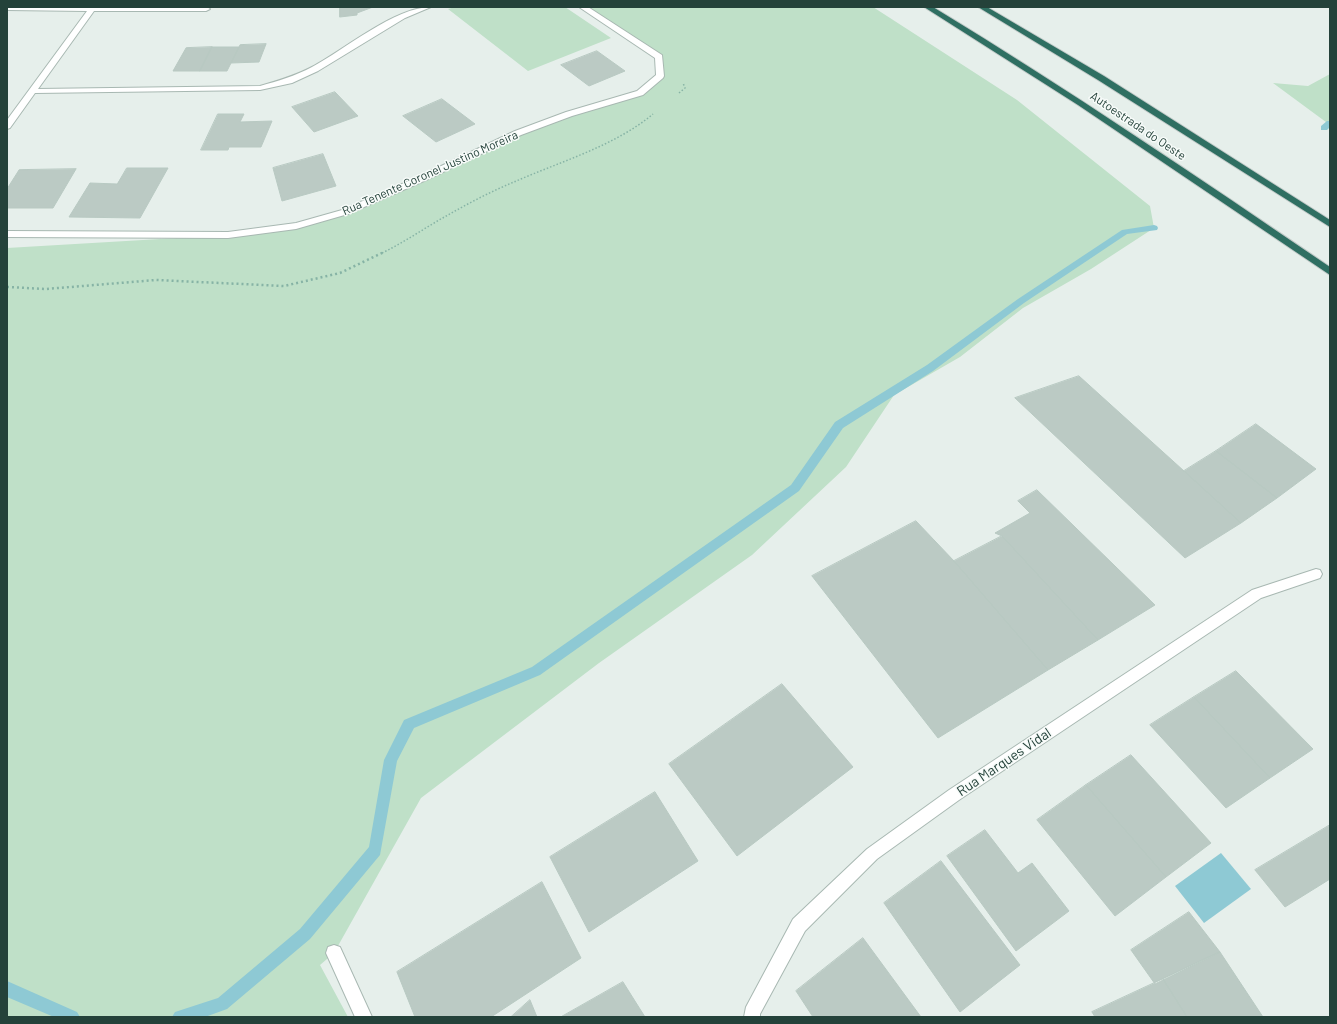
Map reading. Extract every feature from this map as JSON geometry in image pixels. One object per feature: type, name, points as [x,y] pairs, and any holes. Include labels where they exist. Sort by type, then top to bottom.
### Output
[{"type":"highway","name":"Autoestrada do Oeste","points":[[928,7],[975,35],[1129,134],[1330,272]]},
{"type":"highway","name":"Autoestrada do Oeste","points":[[982,7],[1101,78],[1330,224]]},
{"type":"street","points":[[34,91],[260,88],[289,81],[315,69],[402,16],[427,7]]},
{"type":"street","name":"Rua Tenente Coronel Justino Moreira","points":[[7,234],[228,235],[296,226],[344,212],[421,179],[518,133],[568,114],[640,92],[660,76],[659,57],[583,7]]},
{"type":"street","points":[[7,8],[206,9]]},
{"type":"street","points":[[7,126],[34,91],[93,8]]},
{"type":"street","name":"Rua Marques Vidal","points":[[752,1017],[752,1013],[799,925],[872,854],[954,795],[1257,594],[1316,574]]},
{"type":"street","points":[[334,953],[364,1017]]},
{"type":"green space","points":[[455,7],[565,7],[611,38],[528,71],[448,9]]},
{"type":"green space","points":[[583,7],[873,7],[1017,100],[1150,206],[1154,228],[1091,269],[1023,308],[960,357],[894,395],[846,467],[752,555],[599,663],[421,798],[334,953],[320,965],[348,1017],[7,1017],[7,248],[228,235],[296,226],[345,212],[518,133],[640,93],[660,76],[659,57]]},
{"type":"green space","points":[[1330,74],[1330,125],[1273,83],[1308,86]]},
{"type":"water","points":[[1221,853],[1251,889],[1204,923],[1175,886]]},
{"type":"building","points":[[340,7],[373,7],[357,13],[357,15],[340,17]]},
{"type":"building","points":[[266,44],[259,62],[231,63],[240,45]]},
{"type":"building","points":[[212,47],[239,47],[227,71],[200,71]]},
{"type":"building","points":[[212,47],[200,71],[173,71],[186,48]]},
{"type":"building","points":[[597,51],[625,71],[589,86],[561,65]]},
{"type":"building","points":[[335,92],[358,116],[314,132],[292,107]]},
{"type":"building","points":[[442,99],[475,124],[436,142],[403,116]]},
{"type":"building","points":[[218,114],[244,114],[240,122],[272,121],[261,147],[229,147],[228,150],[201,150]]},
{"type":"building","points":[[323,154],[336,186],[282,201],[273,168]]},
{"type":"building","points":[[127,168],[168,168],[140,218],[69,217],[90,183],[117,184]]},
{"type":"building","points":[[76,169],[53,208],[7,208],[7,189],[19,170]]},
{"type":"building","points":[[1079,376],[1241,523],[1185,558],[1015,398]]},
{"type":"building","points":[[1256,424],[1316,469],[1277,498],[1216,451]]},
{"type":"building","points":[[1216,451],[1277,498],[1241,523],[1184,471]]},
{"type":"building","points":[[1037,490],[1155,605],[1098,640],[1002,536],[995,533],[1030,513],[1018,501]]},
{"type":"building","points":[[916,521],[954,561],[1048,670],[938,738],[812,576]]},
{"type":"building","points":[[1002,536],[1098,640],[1048,670],[954,561]]},
{"type":"building","points":[[1236,671],[1313,749],[1270,778],[1194,697]]},
{"type":"building","points":[[782,684],[853,767],[737,856],[669,764]]},
{"type":"building","points":[[1194,697],[1270,778],[1226,808],[1150,725]]},
{"type":"building","points":[[1131,755],[1211,843],[1166,877],[1086,785]]},
{"type":"building","points":[[1086,785],[1166,877],[1115,916],[1037,820]]},
{"type":"building","points":[[655,792],[698,861],[589,932],[550,857]]},
{"type":"building","points":[[1330,825],[1330,879],[1285,907],[1255,870]]},
{"type":"building","points":[[985,830],[1018,873],[1032,863],[1069,911],[1016,951],[947,856]]},
{"type":"building","points":[[941,861],[1020,965],[960,1012],[884,903]]},
{"type":"building","points":[[542,882],[581,958],[491,1017],[415,1017],[397,972]]},
{"type":"building","points":[[1189,912],[1220,952],[1155,984],[1131,950]]},
{"type":"building","points":[[863,938],[921,1017],[813,1017],[796,991]]},
{"type":"building","points":[[1220,952],[1263,1017],[1187,1017],[1163,979]]},
{"type":"building","points":[[1163,979],[1187,1017],[1095,1017],[1092,1012]]},
{"type":"building","points":[[623,982],[645,1017],[561,1017]]},
{"type":"building","points":[[530,1000],[537,1017],[511,1017]]},
{"type":"waterway","points":[[1324,128],[1330,123]]},
{"type":"waterway","points":[[180,1017],[222,1004],[305,934],[375,850],[391,760],[409,724],[536,671],[795,488],[839,425],[930,368],[1021,301],[1125,232],[1154,228]]},
{"type":"waterway","points":[[7,989],[72,1017]]}]
